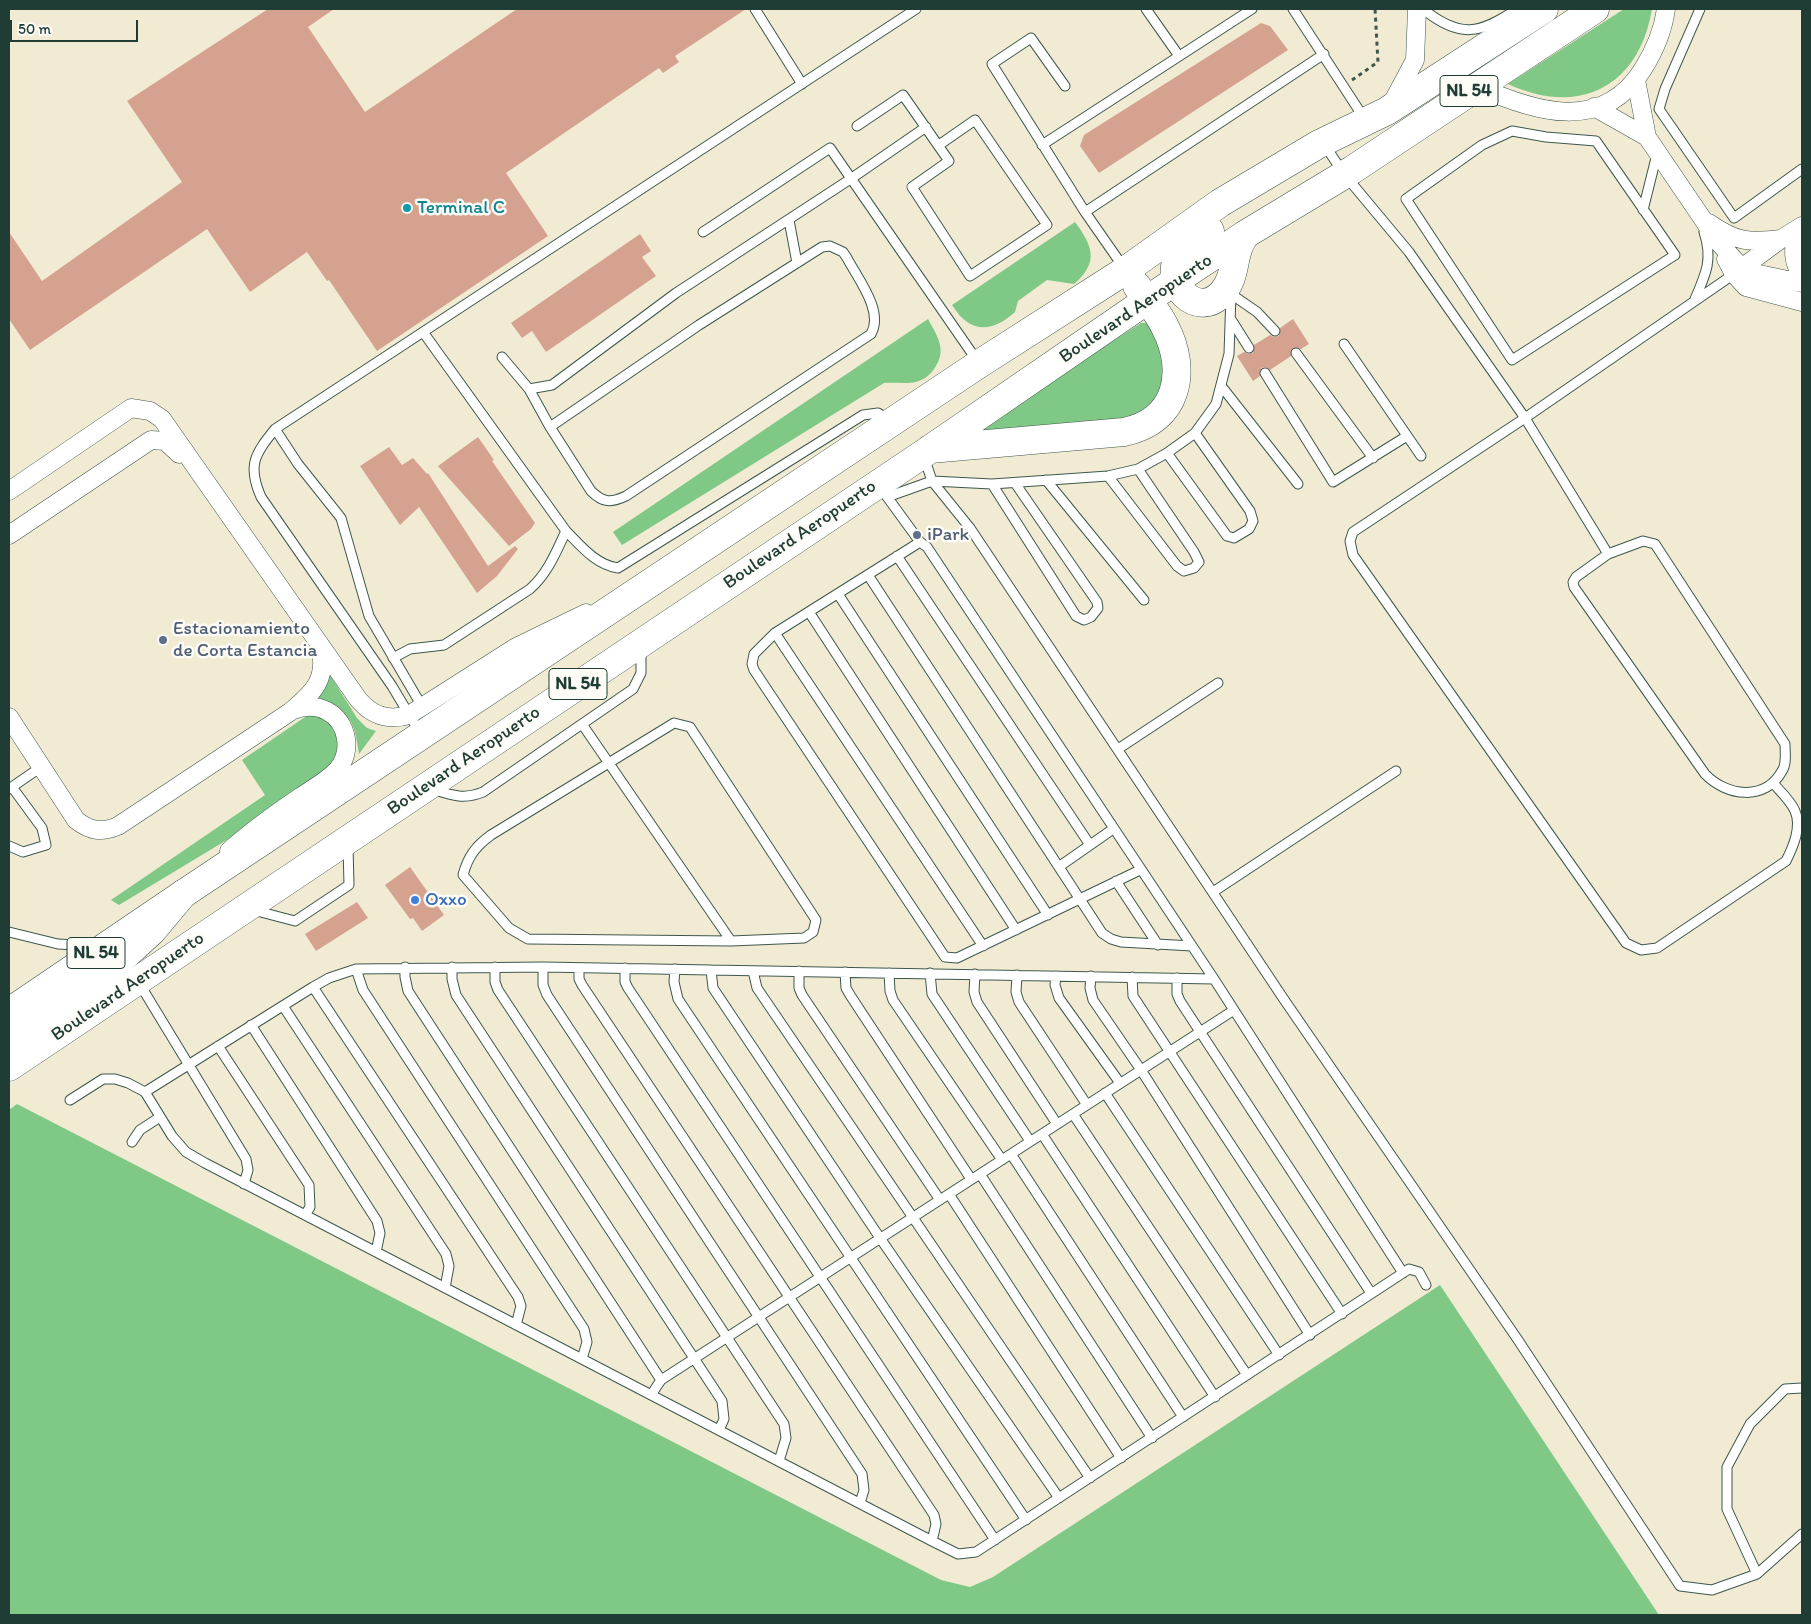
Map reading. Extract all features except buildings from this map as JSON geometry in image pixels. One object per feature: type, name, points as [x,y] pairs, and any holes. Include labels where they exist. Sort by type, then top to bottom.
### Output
[{"type":"highway","name":"Boulevard Aeropuerto","points":[[9,1012],[183,894],[424,720],[667,573],[979,364],[1126,270],[1220,203],[1321,143],[1376,116],[1544,9]]},
{"type":"highway","name":"Boulevard Aeropuerto","points":[[9,1068],[640,642],[882,490],[926,451],[1175,281],[1246,234],[1344,174],[1595,9]]},
{"type":"highway","points":[[1246,234],[1237,248],[1231,286],[1218,298],[1206,303],[1199,303],[1186,297],[1175,281],[1176,262],[1186,247],[1292,179],[1309,163],[1321,143]]},
{"type":"highway","points":[[926,451],[1124,432],[1146,426],[1155,419],[1169,403],[1176,382],[1177,370],[1170,337],[1158,314],[1126,270]]},
{"type":"highway","points":[[9,1037],[116,964],[152,931],[183,894]]},
{"type":"street","points":[[1376,116],[1415,60],[1417,9]]},
{"type":"street","points":[[1477,86],[1518,103],[1551,111],[1577,112],[1614,101],[1636,80],[1664,26],[1666,9]]},
{"type":"street","points":[[1636,80],[1647,137],[1738,271],[1746,287],[1802,302]]},
{"type":"street","points":[[1594,107],[1647,137]]},
{"type":"street","points":[[1700,217],[1726,235],[1741,241],[1759,242],[1793,232]]},
{"type":"street","points":[[1738,271],[1793,232]]},
{"type":"street","points":[[1793,232],[1795,266],[1802,276]]},
{"type":"street","points":[[1738,271],[1802,283]]},
{"type":"street","points":[[9,491],[131,408],[150,411],[162,419],[365,708],[385,718],[424,720]]},
{"type":"street","points":[[9,535],[151,440],[158,440],[171,445],[204,480]]},
{"type":"street","points":[[9,717],[76,820],[85,827],[96,831],[107,830],[118,826],[290,712],[309,696],[317,686],[322,673],[323,660],[320,646],[313,634]]},
{"type":"street","points":[[183,894],[253,829],[330,776],[343,761],[347,742],[345,732],[337,719],[325,710],[315,707],[306,707],[290,712]]},
{"type":"lane","points":[[755,9],[802,84]]},
{"type":"lane","points":[[424,720],[392,686],[261,497],[253,474],[261,447],[275,429],[916,9]]},
{"type":"lane","points":[[1146,9],[1179,56]]},
{"type":"lane","points":[[1042,146],[1252,9]]},
{"type":"lane","points":[[1293,9],[1344,86],[1376,116]]},
{"type":"lane","points":[[1423,9],[1452,28],[1465,31],[1481,30],[1518,9]]},
{"type":"lane","points":[[1700,9],[1664,89],[1659,109],[1734,218],[1802,169]]},
{"type":"lane","points":[[1065,86],[1031,38],[992,64],[1084,212],[1126,270]]},
{"type":"lane","points":[[1084,212],[1324,54]]},
{"type":"lane","points":[[857,126],[903,95],[949,161],[912,187],[970,276],[1047,225],[975,120],[939,145]]},
{"type":"lane","points":[[529,389],[552,384],[676,293],[789,220],[926,127]]},
{"type":"lane","points":[[1643,210],[1596,141],[1546,137],[1512,131],[1482,145],[1406,199],[1512,360],[1675,256],[1643,210],[1658,153]]},
{"type":"lane","points":[[1321,143],[1344,174],[1410,252],[1525,418],[1608,554]]},
{"type":"lane","points":[[703,232],[830,148],[979,364]]},
{"type":"lane","points":[[1695,299],[1708,264],[1710,250],[1700,217]]},
{"type":"lane","points":[[789,220],[796,263]]},
{"type":"lane","points":[[502,357],[529,389],[550,427],[592,492],[600,500],[609,502],[618,500],[871,334],[875,326],[874,310],[843,252],[830,246],[822,247],[682,336],[550,427]]},
{"type":"lane","points":[[1738,271],[1525,418],[1353,532],[1350,541],[1353,555],[1626,943],[1641,950],[1657,948],[1786,861],[1792,849],[1797,829],[1796,811],[1773,783]]},
{"type":"lane","points":[[1231,286],[1232,320],[1229,354],[1222,387],[1216,404],[1195,433],[1168,453],[1138,469],[1108,476],[992,484],[932,481],[882,490],[920,542],[927,547],[1214,979],[1404,1273]]},
{"type":"lane","points":[[1231,286],[1275,331]]},
{"type":"lane","points":[[1232,320],[1249,348]]},
{"type":"lane","points":[[424,332],[566,531],[584,549],[606,566],[618,568],[863,415],[878,413],[893,422]]},
{"type":"lane","points":[[1344,344],[1421,456]]},
{"type":"lane","points":[[1296,352],[1373,458]]},
{"type":"lane","points":[[1265,373],[1333,482],[1407,436]]},
{"type":"lane","points":[[1222,387],[1298,484]]},
{"type":"lane","points":[[275,429],[298,464],[341,518],[370,616],[424,720]]},
{"type":"lane","points":[[1168,453],[1226,536],[1234,538],[1249,530],[1253,521],[1250,511],[1195,433]]},
{"type":"lane","points":[[926,451],[932,481],[970,528],[1213,892],[1518,1340],[1680,1586],[1712,1590],[1757,1574],[1802,1534]]},
{"type":"lane","points":[[1108,476],[1177,566],[1184,571],[1194,568],[1199,562],[1194,552],[1138,469]]},
{"type":"lane","points":[[1046,480],[1144,600]]},
{"type":"lane","points":[[992,484],[1076,616],[1084,620],[1091,616],[1098,608],[1097,602],[1015,482]]},
{"type":"lane","points":[[393,658],[410,649],[444,645],[530,589],[541,579],[551,564],[566,531]]},
{"type":"lane","points":[[1643,541],[1654,544],[1784,744],[1783,770],[1773,783],[1753,794],[1744,794],[1716,785],[1705,774],[1574,587],[1573,582],[1576,577],[1608,554],[1643,541]]},
{"type":"lane","points":[[920,542],[775,633],[754,654],[752,664],[754,670],[894,881],[948,959],[958,958],[1140,870]]},
{"type":"lane","points":[[898,556],[1090,845]]},
{"type":"lane","points":[[868,575],[1081,898],[1102,933],[1111,939],[1158,945],[1192,946]]},
{"type":"lane","points":[[838,594],[1048,914]]},
{"type":"lane","points":[[808,612],[1016,930]]},
{"type":"lane","points":[[775,633],[983,946]]},
{"type":"lane","points":[[425,787],[454,796],[470,797],[483,792],[633,689],[641,673],[640,642]]},
{"type":"lane","points":[[1118,749],[1218,684]]},
{"type":"lane","points":[[674,723],[690,727],[816,920],[813,932],[804,938],[731,941],[528,939],[509,928],[463,875],[467,859],[480,844],[608,762],[674,723]]},
{"type":"lane","points":[[582,724],[731,941]]},
{"type":"lane","points":[[9,846],[23,852],[46,846],[42,828],[11,788],[41,767]]},
{"type":"lane","points":[[1213,892],[1396,771]]},
{"type":"lane","points":[[1060,866],[1113,829]]},
{"type":"lane","points":[[246,908],[296,921],[342,890],[349,885],[348,839]]},
{"type":"lane","points":[[1116,882],[1158,945]]},
{"type":"lane","points":[[9,932],[58,944],[108,944]]},
{"type":"lane","points":[[405,967],[408,990],[661,1380]]},
{"type":"lane","points":[[452,967],[453,987],[456,995],[722,1401],[724,1419],[719,1430]]},
{"type":"lane","points":[[495,967],[495,982],[498,990],[784,1424],[786,1438],[779,1461]]},
{"type":"lane","points":[[145,1092],[313,987],[329,978],[356,969],[543,967],[1214,979]]},
{"type":"lane","points":[[543,967],[543,985],[547,994],[862,1474],[864,1490],[860,1503]]},
{"type":"lane","points":[[579,968],[579,980],[582,985],[790,1296],[934,1516],[936,1524],[932,1541]]},
{"type":"lane","points":[[625,968],[625,982],[628,988],[819,1278],[995,1540]]},
{"type":"lane","points":[[356,969],[363,990],[584,1329],[587,1342],[582,1359]]},
{"type":"lane","points":[[676,969],[674,982],[678,999],[1026,1520]]},
{"type":"lane","points":[[710,970],[713,988],[880,1238],[1059,1498]]},
{"type":"lane","points":[[753,970],[757,988],[1090,1478]]},
{"type":"lane","points":[[799,971],[799,988],[802,995],[940,1200]]},
{"type":"lane","points":[[845,972],[846,988],[850,995],[971,1179]]},
{"type":"lane","points":[[890,973],[890,991],[893,1000],[1002,1160]]},
{"type":"lane","points":[[930,974],[932,994],[1030,1141]]},
{"type":"lane","points":[[974,974],[974,992],[977,1002],[1057,1124]]},
{"type":"lane","points":[[1017,975],[1016,992],[1019,1002],[1086,1105]]},
{"type":"lane","points":[[1056,976],[1055,985],[1060,998],[1120,1083]]},
{"type":"lane","points":[[1091,976],[1090,988],[1093,1000],[1141,1070],[1310,1335]]},
{"type":"lane","points":[[1132,977],[1133,996],[1342,1314]]},
{"type":"lane","points":[[1177,978],[1177,994],[1180,1001],[1372,1293]]},
{"type":"lane","points":[[138,981],[246,1159],[248,1170],[244,1184]]},
{"type":"lane","points":[[313,987],[518,1297],[521,1306],[516,1325]]},
{"type":"lane","points":[[283,1006],[446,1254],[450,1266],[445,1288]]},
{"type":"lane","points":[[651,1395],[661,1380],[1234,1010]]},
{"type":"lane","points":[[251,1025],[377,1221],[380,1233],[376,1252]]},
{"type":"lane","points":[[218,1046],[309,1185],[310,1207],[306,1216]]},
{"type":"lane","points":[[70,1100],[103,1079],[115,1079],[128,1083],[145,1092],[172,1136],[186,1152],[244,1184],[932,1541],[964,1555],[976,1552],[995,1540],[1409,1269],[1416,1270],[1426,1284]]},
{"type":"lane","points":[[1105,1093],[1279,1355]]},
{"type":"lane","points":[[1073,1114],[1247,1375]]},
{"type":"lane","points":[[132,1142],[140,1130],[160,1117]]},
{"type":"lane","points":[[1042,1134],[1215,1397]]},
{"type":"lane","points":[[1011,1154],[1183,1417]]},
{"type":"lane","points":[[980,1174],[1152,1438]]},
{"type":"lane","points":[[949,1194],[1120,1458]]},
{"type":"lane","points":[[1757,1574],[1727,1509],[1727,1467],[1750,1424],[1785,1389],[1802,1388]]},
{"type":"path","points":[[1344,86],[1378,62],[1375,9]]},
{"type":"green space","points":[[1624,9],[1652,9],[1645,36],[1634,58],[1619,76],[1602,88],[1581,95],[1559,97],[1534,93],[1508,84]]},
{"type":"green space","points":[[1075,222],[1086,238],[1091,253],[1088,268],[1074,284],[1047,280],[1018,301],[1015,312],[998,324],[990,327],[974,325],[966,321],[952,305]]},
{"type":"green space","points":[[928,319],[938,337],[941,349],[938,362],[926,377],[912,383],[884,383],[622,545],[613,532]]},
{"type":"green space","points":[[1141,323],[1150,323],[1156,337],[1163,363],[1163,375],[1161,387],[1155,398],[1134,420],[961,437]]},
{"type":"green space","points":[[328,672],[357,718],[367,728],[376,731],[359,754],[355,732],[348,718],[336,710],[315,703]]},
{"type":"green space","points":[[308,715],[337,719],[343,761],[245,829],[119,905],[111,900],[265,795],[242,760]]},
{"type":"green space","points":[[17,1104],[941,1580],[970,1587],[993,1577],[1440,1285],[1659,1615],[9,1615],[9,1110]]},
{"type":"place","name":"Terminal C","points":[[407,208]]},
{"type":"place","name":"iPark","points":[[917,535]]},
{"type":"place","name":"Estacionamiento de Corta Estancia","points":[[163,640]]},
{"type":"place","name":"Oxxo","points":[[415,900]]}]
